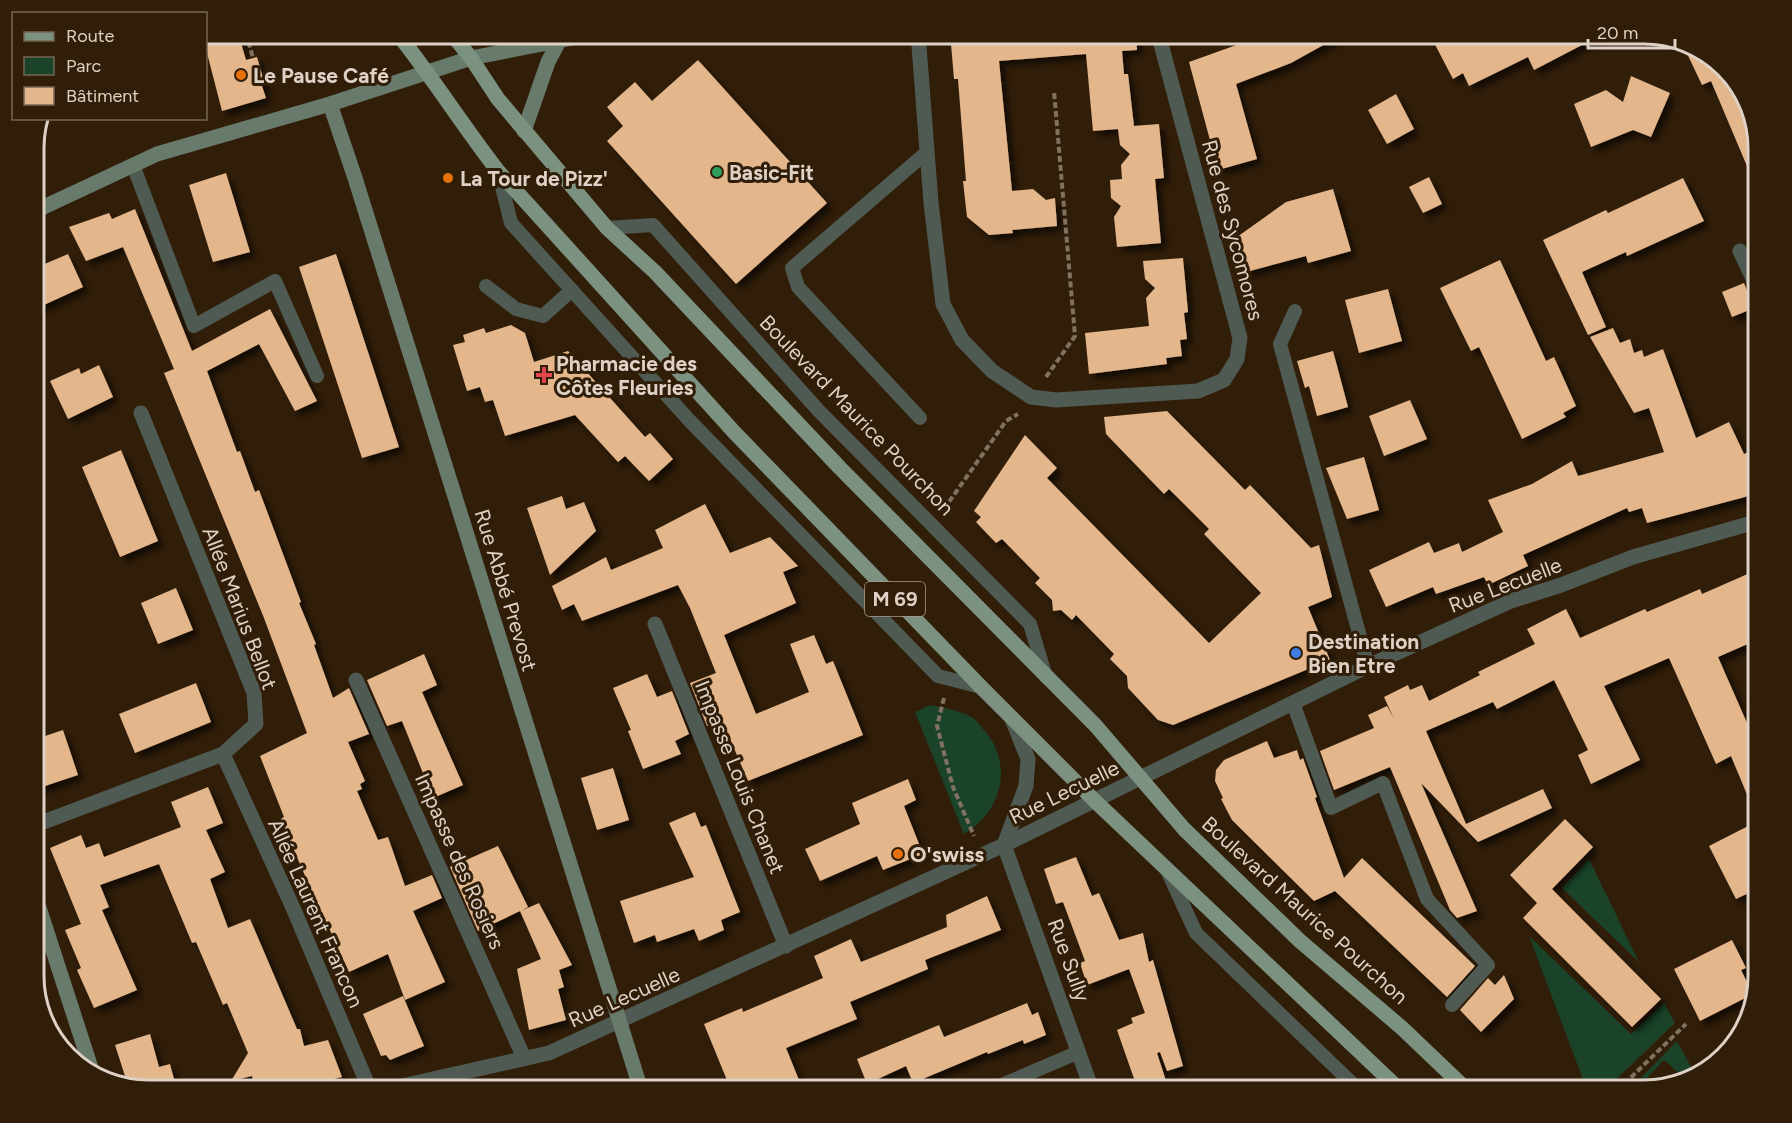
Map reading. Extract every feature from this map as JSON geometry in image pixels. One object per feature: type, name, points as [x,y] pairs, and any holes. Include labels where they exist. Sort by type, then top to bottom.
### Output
[{"type":"main road","name":"M 69","points":[[406,44],[498,171],[734,432],[1012,719],[1095,801],[1388,1079]]},
{"type":"main road","name":"M 69","points":[[460,44],[471,58]]},
{"type":"main road","name":"Boulevard Maurice Pourchon","points":[[471,58],[498,99],[607,228],[655,272],[840,468],[1096,726],[1184,829],[1292,933],[1402,1028],[1455,1079]]},
{"type":"street","points":[[44,207],[157,154],[330,104],[471,58],[543,44]]},
{"type":"street","points":[[524,131],[548,62],[557,44]]},
{"type":"street","name":"Rue des Sycomores","points":[[919,44],[927,152],[943,304],[962,340],[992,371],[1031,397],[1056,400],[1198,391],[1224,380],[1237,359],[1240,338],[1161,44]]},
{"type":"street","name":"Rue Abbé Prevost","points":[[330,104],[638,1079]]},
{"type":"street","points":[[1740,251],[1748,268]]},
{"type":"street","name":"Allée Marius Bellot","points":[[44,822],[223,754],[256,724],[254,693],[141,412]]},
{"type":"street","name":"Rue Lecuelle","points":[[432,1079],[549,1053],[983,855],[1368,666],[1511,601],[1561,585],[1633,557],[1748,524]]},
{"type":"street","name":"Impasse Louis Chanet","points":[[656,624],[786,946]]},
{"type":"street","name":"Impasse des Rosiers","points":[[356,680],[524,1058]]},
{"type":"street","points":[[1004,845],[1026,786],[1028,759],[1012,719]]},
{"type":"street","name":"Allée Laurent Francon","points":[[223,754],[294,910],[365,1079]]},
{"type":"street","name":"Rue Sully","points":[[1004,845],[1088,1079]]},
{"type":"street","points":[[44,938],[88,1060]]},
{"type":"lane","points":[[920,418],[798,287],[792,268],[927,152]]},
{"type":"lane","points":[[133,165],[194,326],[275,281],[317,376]]},
{"type":"lane","points":[[498,171],[511,223],[689,420],[938,676],[981,687]]},
{"type":"lane","name":"Boulevard Maurice Pourchon","points":[[607,228],[653,225],[818,410],[1030,624],[1046,677]]},
{"type":"lane","points":[[486,286],[516,309],[543,316],[572,290]]},
{"type":"lane","points":[[1295,311],[1280,344],[1368,666]]},
{"type":"lane","points":[[1293,703],[1331,808],[1383,783],[1427,900],[1488,965],[1452,1005]]},
{"type":"lane","points":[[1166,868],[1196,933],[1348,1079]]},
{"type":"lane","points":[[1016,1079],[1079,1052]]},
{"type":"path","points":[[249,44],[253,58]]},
{"type":"path","points":[[933,526],[1006,421],[1019,414],[1075,336],[1054,91]]},
{"type":"path","points":[[945,696],[937,726],[953,787],[983,855]]},
{"type":"path","points":[[1629,1079],[1686,1024]]},
{"type":"green space","points":[[930,705],[973,718],[993,743],[999,758],[1000,786],[995,800],[977,825],[964,834],[915,712]]},
{"type":"green space","points":[[1589,859],[1639,962],[1562,888]]},
{"type":"green space","points":[[1529,936],[1631,1034],[1664,1003],[1675,1023],[1616,1079],[1583,1079]]},
{"type":"green space","points":[[1677,1041],[1692,1068],[1679,1074],[1664,1060],[1646,1079],[1640,1079]]},
{"type":"building","points":[[207,44],[241,44],[246,60],[257,57],[265,85],[262,86],[266,98],[222,111],[207,53]]},
{"type":"building","points":[[951,44],[1137,44],[1137,50],[1122,51],[1124,74],[1128,74],[1134,126],[1159,124],[1164,178],[1155,179],[1161,243],[1117,247],[1114,217],[1121,206],[1111,198],[1110,180],[1122,179],[1121,165],[1130,154],[1120,145],[1118,129],[1093,131],[1086,54],[999,61],[1012,191],[1033,189],[1046,200],[1055,198],[1057,226],[1012,230],[1013,233],[989,235],[967,217],[958,79],[954,79]]},
{"type":"building","points":[[1239,44],[1325,44],[1291,63],[1236,84],[1257,159],[1218,170],[1189,62]]},
{"type":"building","points":[[1435,44],[1584,44],[1534,70],[1528,57],[1469,86],[1463,73],[1453,79]]},
{"type":"building","points":[[1686,52],[1718,74],[1735,95],[1741,107],[1748,134],[1748,168],[1711,81],[1702,85]]},
{"type":"building","name":"Basic-Fit","points":[[698,60],[827,203],[736,284],[607,141],[623,126],[607,107],[635,82],[652,101]]},
{"type":"building","points":[[1631,76],[1670,93],[1651,137],[1633,130],[1591,147],[1574,104],[1606,90],[1623,102]]},
{"type":"building","points":[[1396,94],[1414,129],[1387,144],[1368,110]]},
{"type":"building","points":[[226,173],[250,252],[213,262],[189,185]]},
{"type":"building","points":[[1429,177],[1442,204],[1423,213],[1409,187]]},
{"type":"building","points":[[1683,178],[1704,221],[1627,256],[1626,252],[1582,272],[1606,327],[1588,335],[1543,240],[1606,210],[1608,213]]},
{"type":"building","points":[[1333,189],[1351,251],[1308,263],[1306,256],[1246,272],[1237,237],[1286,202]]},
{"type":"building","points":[[135,209],[192,351],[270,309],[317,401],[295,411],[259,344],[207,371],[237,452],[240,451],[255,492],[259,490],[316,644],[314,645],[333,698],[349,688],[369,734],[348,742],[365,781],[360,784],[362,789],[357,791],[378,840],[388,837],[405,886],[432,875],[442,898],[413,911],[445,982],[405,1000],[388,954],[349,972],[302,869],[281,819],[284,817],[260,756],[307,733],[264,618],[164,373],[174,369],[123,247],[86,261],[69,227],[109,213],[112,219]]},
{"type":"building","points":[[68,254],[83,287],[44,305],[44,264]]},
{"type":"building","points":[[336,254],[399,447],[362,458],[299,267]]},
{"type":"building","points":[[1183,258],[1188,312],[1184,313],[1187,339],[1180,340],[1182,356],[1166,358],[1167,364],[1089,374],[1085,333],[1149,326],[1146,298],[1155,288],[1145,279],[1143,261]]},
{"type":"building","points":[[1500,260],[1546,361],[1554,357],[1576,406],[1563,413],[1566,417],[1522,439],[1479,347],[1471,351],[1440,288]]},
{"type":"building","points":[[1744,283],[1748,293],[1748,310],[1732,317],[1722,292]]},
{"type":"building","points":[[1388,289],[1402,341],[1359,353],[1345,300]]},
{"type":"building","points":[[511,325],[525,333],[534,362],[568,351],[645,437],[650,433],[673,459],[649,481],[625,456],[618,462],[575,415],[505,436],[493,400],[485,402],[480,387],[467,391],[453,345],[465,342],[463,335],[484,328],[486,333]]},
{"type":"building","points":[[1613,328],[1620,343],[1630,339],[1634,353],[1642,350],[1644,357],[1663,349],[1696,438],[1729,422],[1744,454],[1748,452],[1748,496],[1647,523],[1642,508],[1629,512],[1627,508],[1523,555],[1528,566],[1488,585],[1484,577],[1436,594],[1433,587],[1386,607],[1369,570],[1429,542],[1434,553],[1459,543],[1462,552],[1503,532],[1488,500],[1532,484],[1572,461],[1578,476],[1664,452],[1649,408],[1634,413],[1590,337]]},
{"type":"building","points":[[1333,351],[1348,407],[1317,416],[1309,386],[1305,388],[1297,361]]},
{"type":"building","points":[[99,365],[113,397],[68,419],[50,381],[79,368],[81,374]]},
{"type":"building","points":[[1410,400],[1427,439],[1384,456],[1369,416]]},
{"type":"building","points":[[1167,411],[1245,490],[1250,485],[1311,548],[1319,545],[1332,597],[1308,607],[1330,660],[1173,725],[1158,720],[1128,688],[1127,676],[1110,659],[1114,654],[1076,615],[1072,620],[1061,610],[1053,611],[1052,600],[1035,583],[1040,578],[1002,539],[996,543],[976,522],[981,517],[974,511],[1025,435],[1057,468],[1047,478],[1209,643],[1261,593],[1204,534],[1209,529],[1169,489],[1164,494],[1106,434],[1104,417]]},
{"type":"building","points":[[121,450],[158,541],[120,557],[82,467]]},
{"type":"building","points":[[1364,457],[1379,510],[1347,519],[1326,468]]},
{"type":"building","points":[[562,496],[566,509],[584,502],[596,531],[550,575],[527,508]]},
{"type":"building","points":[[705,504],[730,553],[770,537],[798,566],[783,572],[796,603],[724,635],[756,714],[809,692],[790,644],[814,635],[826,664],[833,661],[863,735],[748,781],[722,720],[707,726],[690,683],[716,673],[690,608],[678,585],[582,621],[574,604],[562,610],[552,586],[606,557],[611,570],[663,548],[655,530]]},
{"type":"building","points":[[1748,574],[1748,644],[1718,657],[1748,723],[1748,797],[1731,756],[1716,764],[1669,658],[1604,686],[1640,760],[1591,784],[1578,755],[1588,750],[1554,680],[1497,709],[1493,702],[1426,731],[1466,824],[1543,789],[1552,808],[1478,842],[1421,783],[1477,911],[1457,918],[1450,910],[1390,767],[1334,790],[1320,751],[1374,728],[1368,715],[1387,706],[1394,719],[1384,697],[1408,685],[1410,690],[1422,685],[1429,701],[1480,675],[1478,672],[1535,644],[1527,629],[1566,609],[1580,638],[1645,609],[1647,612],[1700,589],[1702,594]]},
{"type":"building","points":[[176,588],[193,630],[158,644],[141,603]]},
{"type":"building","points":[[424,654],[437,685],[422,692],[463,785],[433,798],[402,721],[387,726],[367,680]]},
{"type":"building","points":[[647,674],[657,697],[672,691],[689,734],[675,741],[681,754],[643,769],[628,731],[631,730],[613,688]]},
{"type":"building","points":[[196,683],[211,722],[135,753],[119,714]]},
{"type":"building","points":[[63,730],[78,775],[44,786],[44,736]]},
{"type":"building","points":[[1267,741],[1274,758],[1297,750],[1300,760],[1303,758],[1344,878],[1362,858],[1475,966],[1447,997],[1335,891],[1314,901],[1232,820],[1215,781],[1216,770],[1224,760]]},
{"type":"building","points":[[613,768],[629,820],[597,830],[581,778]]},
{"type":"building","points":[[908,779],[916,800],[904,806],[923,854],[883,870],[877,856],[820,881],[805,849],[860,824],[852,803]]},
{"type":"building","points":[[208,787],[223,823],[206,830],[225,872],[210,879],[228,928],[250,919],[297,1029],[300,1029],[304,1046],[328,1040],[342,1077],[334,1079],[253,1079],[252,1076],[232,1079],[248,1053],[227,1003],[223,1005],[196,942],[192,943],[159,864],[100,885],[109,907],[102,910],[137,990],[94,1008],[77,970],[81,968],[65,930],[81,924],[50,848],[81,835],[86,848],[99,843],[104,857],[181,827],[171,802]]},
{"type":"building","points":[[695,812],[701,827],[706,825],[740,912],[721,920],[724,930],[699,941],[694,929],[657,942],[655,935],[634,943],[620,901],[694,877],[669,823]]},
{"type":"building","points":[[1565,819],[1593,847],[1552,889],[1661,999],[1632,1027],[1523,918],[1537,903],[1510,875]]},
{"type":"building","points":[[1748,826],[1748,893],[1736,899],[1709,846]]},
{"type":"building","points":[[498,846],[528,907],[521,911],[539,903],[572,965],[559,970],[564,987],[558,989],[566,1020],[529,1030],[517,969],[541,959],[520,911],[478,931],[450,867]]},
{"type":"building","points":[[1076,857],[1092,896],[1099,893],[1119,940],[1143,933],[1149,962],[1153,960],[1183,1066],[1167,1071],[1160,1052],[1157,1053],[1165,1079],[1134,1079],[1117,1030],[1133,1023],[1131,1018],[1145,1013],[1129,969],[1087,985],[1080,963],[1085,961],[1063,902],[1056,904],[1044,869]]},
{"type":"building","points":[[987,896],[1001,930],[925,960],[928,969],[850,1002],[857,1019],[786,1048],[799,1079],[726,1079],[704,1024],[742,1008],[743,1012],[823,978],[814,956],[851,939],[861,962],[947,927],[946,915]]},
{"type":"building","points":[[1732,940],[1746,968],[1741,970],[1748,984],[1746,998],[1700,1021],[1674,969]]},
{"type":"building","points":[[1504,975],[1514,999],[1481,1032],[1460,1010],[1488,978],[1495,985]]},
{"type":"building","points":[[403,996],[424,1046],[390,1060],[386,1055],[381,1056],[363,1014]]},
{"type":"building","points":[[1027,1003],[1032,1015],[1038,1012],[1046,1035],[1024,1044],[1023,1040],[988,1054],[987,1052],[923,1079],[911,1079],[906,1066],[878,1079],[865,1079],[857,1059],[939,1025],[944,1037]]},
{"type":"building","points":[[150,1034],[159,1067],[170,1064],[174,1079],[134,1079],[123,1077],[125,1076],[115,1045]]},
{"type":"place","name":"Le Pause Café","points":[[241,75]]},
{"type":"place","name":"Basic-Fit","points":[[717,172]]},
{"type":"place","name":"La Tour de Pizz'","points":[[448,178]]},
{"type":"place","name":"Pharmacie des Côtes Fleuries","points":[[544,375]]},
{"type":"place","name":"Destination Bien Etre","points":[[1296,653]]},
{"type":"place","name":"O'swiss","points":[[898,854]]}]
